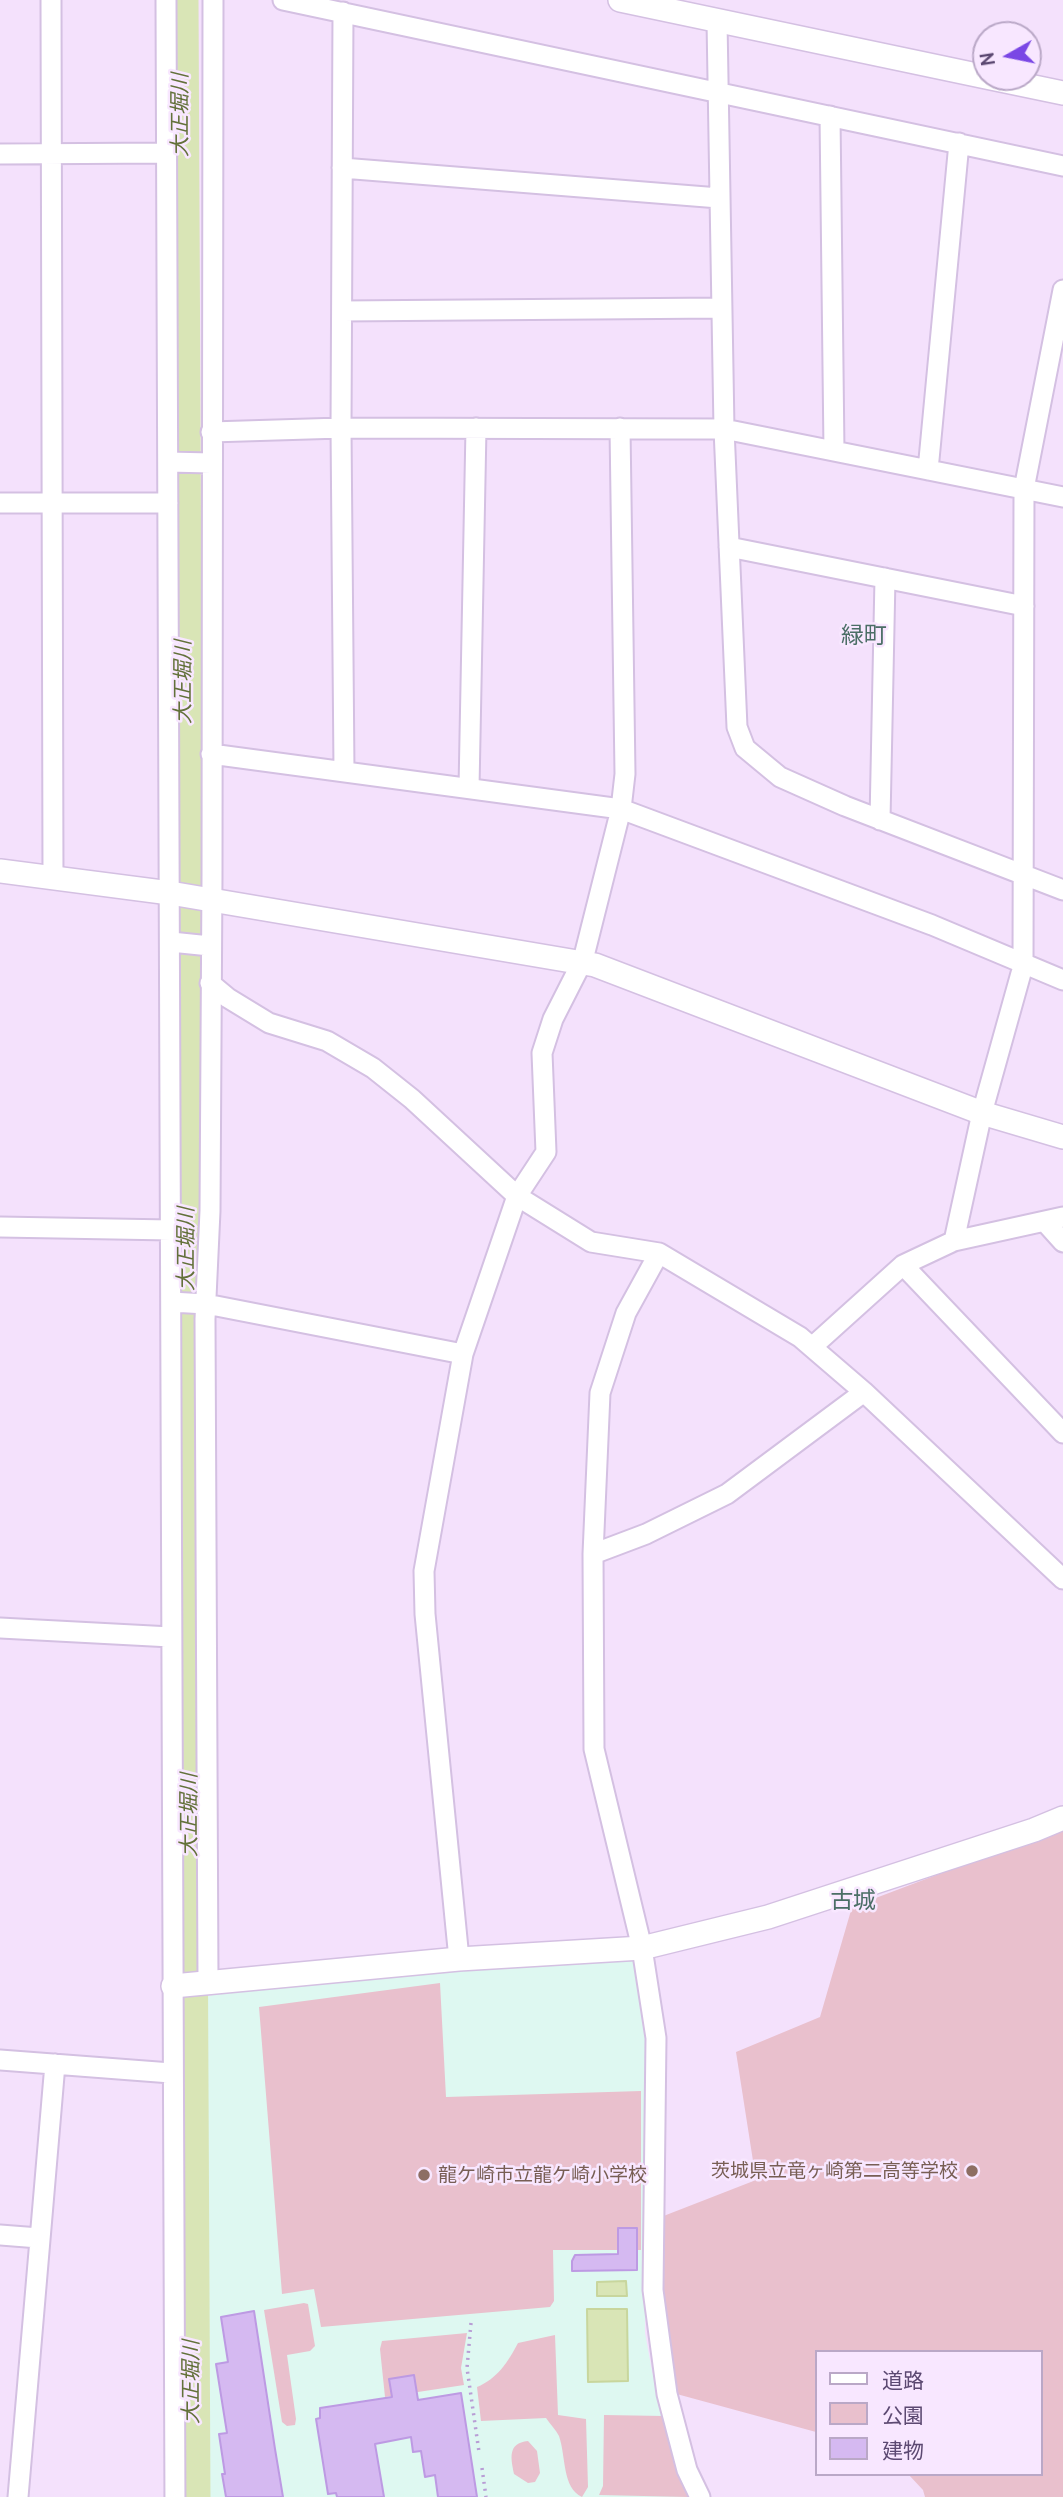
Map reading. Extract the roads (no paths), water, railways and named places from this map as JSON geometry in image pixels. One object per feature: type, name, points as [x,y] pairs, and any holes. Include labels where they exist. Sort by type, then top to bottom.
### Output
[{"type":"street","points":[[51,0],[52,878]]},
{"type":"street","points":[[166,0],[171,462],[168,503],[172,1230],[175,1302],[171,1637],[175,2497]]},
{"type":"street","points":[[208,1982],[203,1304],[210,1211],[210,982],[207,946],[212,900],[212,754],[207,463],[211,432],[213,0]]},
{"type":"street","points":[[283,0],[1063,166]]},
{"type":"street","points":[[620,0],[972,74]]},
{"type":"street","points":[[343,12],[341,428],[344,771]]},
{"type":"street","points":[[717,20],[724,429],[737,727],[745,748],[780,777],[880,820],[1063,890]]},
{"type":"street","points":[[1042,89],[1063,93]]},
{"type":"street","points":[[830,116],[834,451]]},
{"type":"street","points":[[928,470],[959,143]]},
{"type":"street","points":[[0,154],[166,153]]},
{"type":"street","points":[[342,169],[719,198]]},
{"type":"street","points":[[954,1241],[982,1113],[1023,966],[1024,489],[1063,290]]},
{"type":"street","points":[[342,312],[721,308]]},
{"type":"street","points":[[211,432],[341,428],[724,429],[1063,497]]},
{"type":"street","points":[[469,788],[477,428]]},
{"type":"street","points":[[459,1959],[426,1628],[424,1571],[463,1354],[517,1196],[546,1152],[542,1053],[553,1019],[582,962],[621,809],[625,774],[620,428]]},
{"type":"street","points":[[171,462],[207,463]]},
{"type":"street","points":[[0,503],[168,503]]},
{"type":"street","points":[[729,547],[1024,606]]},
{"type":"street","points":[[880,820],[885,578]]},
{"type":"street","points":[[212,754],[621,809],[932,925],[1023,966],[1063,980]]},
{"type":"street","points":[[0,871],[170,893],[595,965],[982,1113],[1063,1137]]},
{"type":"street","points":[[171,942],[207,946]]},
{"type":"street","points":[[210,982],[229,998],[269,1023],[327,1041],[373,1068],[412,1099],[517,1196],[591,1242],[659,1253],[812,1347],[864,1392],[1063,1579]]},
{"type":"street","points":[[812,1347],[904,1265],[954,1241],[1054,1219],[1063,1242]]},
{"type":"street","points":[[0,1227],[172,1230]]},
{"type":"street","points":[[659,1253],[626,1313],[600,1393],[593,1554],[594,1749],[642,1948],[656,2038],[653,2290],[667,2394],[687,2470],[700,2497]]},
{"type":"street","points":[[904,1265],[1060,1427]]},
{"type":"street","points":[[175,1302],[203,1304],[463,1354]]},
{"type":"street","points":[[593,1554],[646,1534],[727,1494],[864,1392]]},
{"type":"street","points":[[0,1628],[171,1637]]},
{"type":"street","points":[[173,1986],[459,1959],[642,1948],[768,1917],[1034,1830],[1063,1818]]},
{"type":"street","points":[[0,2060],[171,2073]]},
{"type":"street","points":[[18,2497],[38,2238],[55,2064]]},
{"type":"street","points":[[0,2235],[38,2238]]},
{"type":"waterway","name":"大正堀川","points":[[181,0],[193,2497]]},
{"type":"place","name":"茨城県立竜ヶ崎第二高等学校","points":[[972,2171]]},
{"type":"place","name":"龍ケ崎市立龍ケ崎小学校","points":[[424,2175]]},
{"type":"district","name":"緑町","points":[[864,636]]},
{"type":"district","name":"古城","points":[[853,1901]]}]
